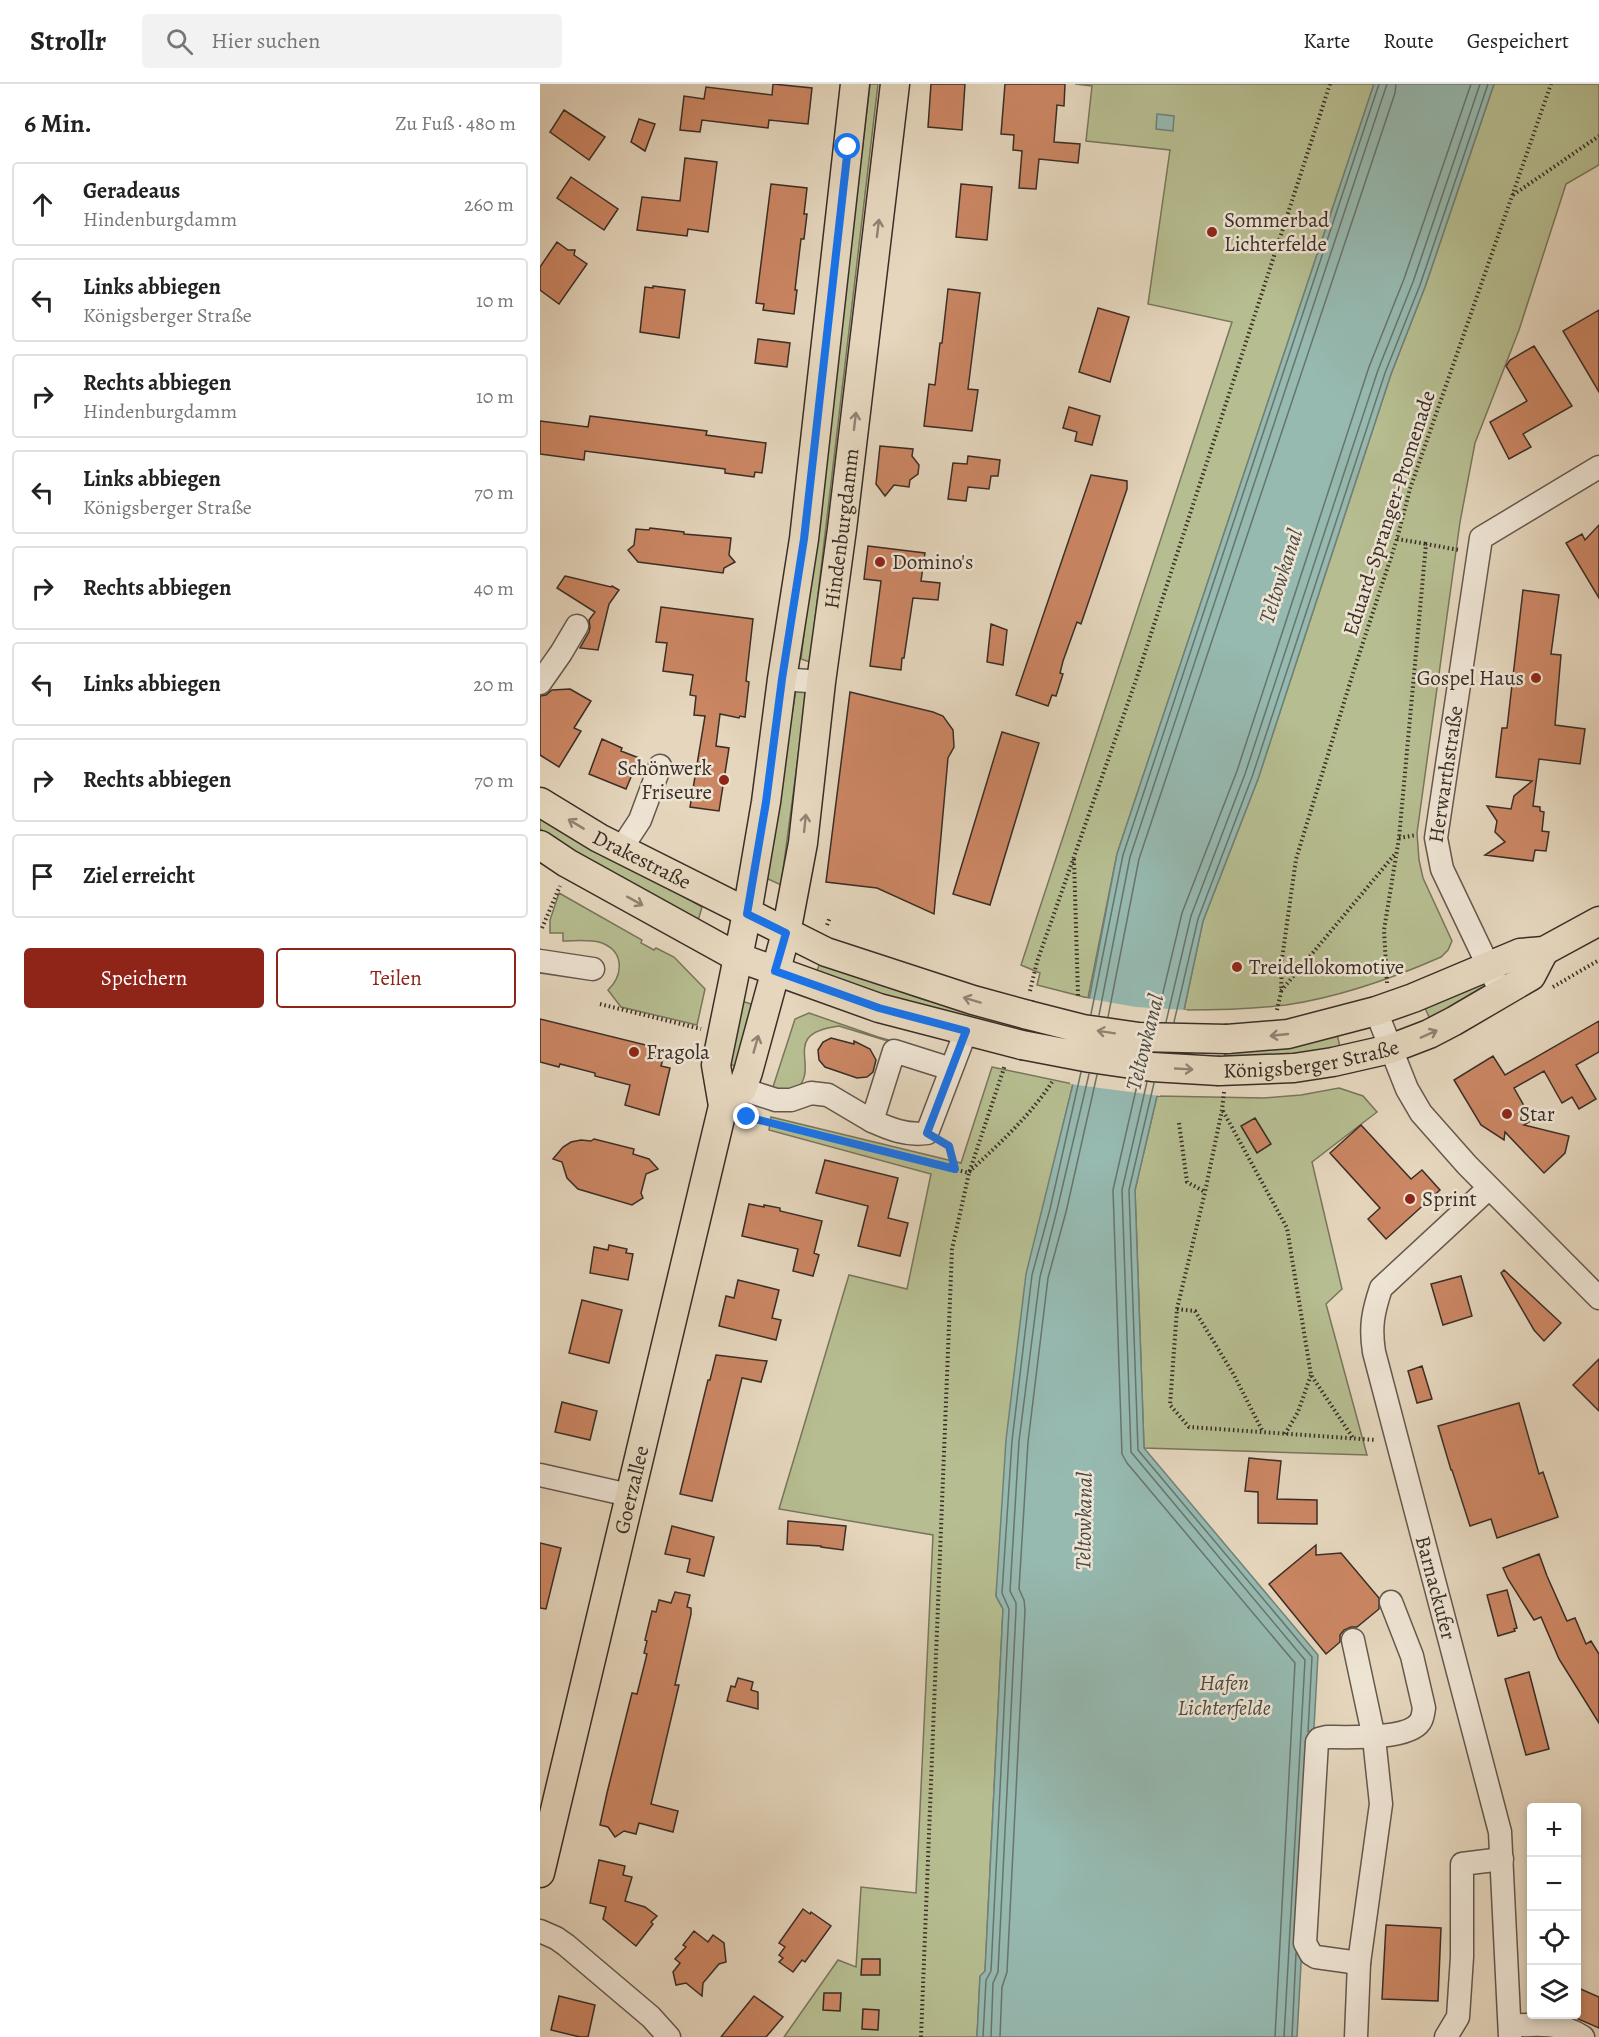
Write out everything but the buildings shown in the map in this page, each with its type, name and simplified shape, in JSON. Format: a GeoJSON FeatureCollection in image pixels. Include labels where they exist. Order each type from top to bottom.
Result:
{"type":"FeatureCollection","features":[{"type":"Feature","properties":{"kind":"main road","name":"Hindenburgdamm"},"geometry":{"type":"LineString","coordinates":[[737,957],[747,914],[766,802],[804,539],[855,84]]}},
{"type":"Feature","properties":{"kind":"main road","name":"Hindenburgdamm"},"geometry":{"type":"LineString","coordinates":[[775,971],[786,933],[803,843],[896,84]]}},
{"type":"Feature","properties":{"kind":"main road","name":"Drakestraße"},"geometry":{"type":"LineString","coordinates":[[540,802],[621,849],[747,914]]}},
{"type":"Feature","properties":{"kind":"main road","name":"Drakestraße"},"geometry":{"type":"LineString","coordinates":[[540,845],[567,863],[737,957]]}},
{"type":"Feature","properties":{"kind":"main road","name":"Königsberger Straße"},"geometry":{"type":"LineString","coordinates":[[747,914],[826,952],[973,1000],[1029,1003],[1083,1029],[1139,1037],[1227,1039],[1288,1034],[1376,1011],[1520,952],[1544,951],[1599,921]]}},
{"type":"Feature","properties":{"kind":"main road","name":"Königsberger Straße"},"geometry":{"type":"LineString","coordinates":[[737,957],[879,1008],[966,1031],[1014,1054],[1090,1058],[1222,1081],[1334,1062],[1390,1049],[1429,1034],[1531,976],[1544,951]]}},
{"type":"Feature","properties":{"kind":"main road","name":"Goerzallee"},"geometry":{"type":"LineString","coordinates":[[737,957],[716,1065],[737,1104]]}},
{"type":"Feature","properties":{"kind":"main road","name":"Goerzallee"},"geometry":{"type":"LineString","coordinates":[[540,1873],[629,1495],[737,1104],[765,1014],[775,971]]}},
{"type":"Feature","properties":{"kind":"street","name":"Herwarthstraße"},"geometry":{"type":"LineString","coordinates":[[1502,993],[1442,869],[1436,838],[1481,538],[1599,467]]}},
{"type":"Feature","properties":{"kind":"street"},"geometry":{"type":"LineString","coordinates":[[540,683],[577,626]]}},
{"type":"Feature","properties":{"kind":"street"},"geometry":{"type":"LineString","coordinates":[[782,679],[821,682]]}},
{"type":"Feature","properties":{"kind":"street"},"geometry":{"type":"LineString","coordinates":[[621,849],[640,820],[660,766]]}},
{"type":"Feature","properties":{"kind":"street"},"geometry":{"type":"LineString","coordinates":[[540,961],[593,969]]}},
{"type":"Feature","properties":{"kind":"street"},"geometry":{"type":"LineString","coordinates":[[1376,1011],[1407,1089],[1422,1113],[1467,1166],[1599,1298]]}},
{"type":"Feature","properties":{"kind":"street"},"geometry":{"type":"LineString","coordinates":[[737,1104],[791,1100],[811,1093],[828,1095],[889,1129],[902,1133],[927,1133],[966,1031]]}},
{"type":"Feature","properties":{"kind":"street"},"geometry":{"type":"LineString","coordinates":[[872,1121],[894,1051],[951,1069]]}},
{"type":"Feature","properties":{"kind":"street","name":"Barnackufer"},"geometry":{"type":"LineString","coordinates":[[1489,1188],[1381,1288],[1373,1311],[1372,1335],[1374,1352],[1500,1832],[1510,2032]]}},
{"type":"Feature","properties":{"kind":"street"},"geometry":{"type":"LineString","coordinates":[[540,1475],[629,1495]]}},
{"type":"Feature","properties":{"kind":"street"},"geometry":{"type":"LineString","coordinates":[[1359,1963],[1316,1957],[1307,1949],[1305,1943],[1317,1742],[1327,1737],[1374,1738],[1413,1728],[1420,1723],[1424,1708],[1412,1656],[1391,1602]]}},
{"type":"Feature","properties":{"kind":"street"},"geometry":{"type":"LineString","coordinates":[[1353,1640],[1374,1738],[1381,1804],[1359,1963],[1356,2037]]}},
{"type":"Feature","properties":{"kind":"street"},"geometry":{"type":"LineString","coordinates":[[1446,2037],[1458,2018],[1462,1957],[1462,1864],[1502,1859]]}},
{"type":"Feature","properties":{"kind":"street"},"geometry":{"type":"LineString","coordinates":[[540,1931],[566,1945],[651,2017],[669,2037]]}},
{"type":"Feature","properties":{"kind":"street"},"geometry":{"type":"LineString","coordinates":[[1510,2032],[1537,2024],[1568,2028],[1583,2037]]}},
{"type":"Feature","properties":{"kind":"path"},"geometry":{"type":"LineString","coordinates":[[1029,1003],[1037,962],[1139,672],[1330,84]]}},
{"type":"Feature","properties":{"kind":"path","name":"Eduard-Spranger-Promenade"},"geometry":{"type":"LineString","coordinates":[[1277,1010],[1296,859],[1397,539],[1410,489],[1551,84]]}},
{"type":"Feature","properties":{"kind":"path"},"geometry":{"type":"LineString","coordinates":[[1512,196],[1599,136]]}},
{"type":"Feature","properties":{"kind":"path"},"geometry":{"type":"LineString","coordinates":[[1397,539],[1460,550]]}},
{"type":"Feature","properties":{"kind":"path"},"geometry":{"type":"LineString","coordinates":[[1387,983],[1384,930],[1399,838],[1426,544]]}},
{"type":"Feature","properties":{"kind":"path"},"geometry":{"type":"LineString","coordinates":[[1399,838],[1420,835]]}},
{"type":"Feature","properties":{"kind":"path"},"geometry":{"type":"LineString","coordinates":[[1281,992],[1397,852]]}},
{"type":"Feature","properties":{"kind":"path"},"geometry":{"type":"LineString","coordinates":[[1074,856],[1078,996]]}},
{"type":"Feature","properties":{"kind":"path"},"geometry":{"type":"LineString","coordinates":[[542,928],[557,890]]}},
{"type":"Feature","properties":{"kind":"path"},"geometry":{"type":"LineString","coordinates":[[827,925],[830,917]]}},
{"type":"Feature","properties":{"kind":"path"},"geometry":{"type":"LineString","coordinates":[[600,1004],[702,1029]]}},
{"type":"Feature","properties":{"kind":"path"},"geometry":{"type":"LineString","coordinates":[[921,2037],[952,1249],[969,1173],[1014,1054]]}},
{"type":"Feature","properties":{"kind":"path"},"geometry":{"type":"LineString","coordinates":[[1222,1081],[1222,1110],[1177,1309],[1170,1405],[1189,1427],[1398,1441]]}},
{"type":"Feature","properties":{"kind":"path"},"geometry":{"type":"LineString","coordinates":[[969,1173],[1004,1140],[1040,1100],[1052,1082]]}},
{"type":"Feature","properties":{"kind":"path"},"geometry":{"type":"LineString","coordinates":[[737,1104],[969,1173]]}},
{"type":"Feature","properties":{"kind":"path"},"geometry":{"type":"LineString","coordinates":[[1222,1110],[1287,1228],[1311,1375],[1353,1439]]}},
{"type":"Feature","properties":{"kind":"path"},"geometry":{"type":"LineString","coordinates":[[1179,1124],[1187,1182],[1205,1192]]}},
{"type":"Feature","properties":{"kind":"path"},"geometry":{"type":"LineString","coordinates":[[927,1133],[949,1146],[955,1169]]}},
{"type":"Feature","properties":{"kind":"path"},"geometry":{"type":"LineString","coordinates":[[1177,1309],[1196,1311],[1234,1375],[1263,1432]]}},
{"type":"Feature","properties":{"kind":"path"},"geometry":{"type":"LineString","coordinates":[[1285,1434],[1298,1412],[1311,1375]]}},
{"type":"Feature","properties":{"kind":"green space"},"geometry":{"type":"Polygon","coordinates":[[[870,84],[878,84],[810,662],[801,659],[870,84]]]}},
{"type":"Feature","properties":{"kind":"green space"},"geometry":{"type":"Polygon","coordinates":[[[1075,84],[1374,84],[1117,854],[1088,998],[1037,985],[1040,973],[1021,965],[1232,322],[1148,304],[1170,150],[1086,141],[1092,86],[1075,84]]]}},
{"type":"Feature","properties":{"kind":"green space"},"geometry":{"type":"Polygon","coordinates":[[[1494,84],[1599,84],[1599,165],[1566,184],[1519,330],[1475,443],[1460,522],[1417,833],[1423,878],[1452,941],[1448,950],[1441,957],[1384,980],[1346,992],[1286,1005],[1184,1010],[1203,921],[1258,779],[1391,374],[1425,287],[1494,84]]]}},
{"type":"Feature","properties":{"kind":"green space"},"geometry":{"type":"Polygon","coordinates":[[[796,689],[807,690],[781,885],[766,878],[796,689]]]}},
{"type":"Feature","properties":{"kind":"green space"},"geometry":{"type":"Polygon","coordinates":[[[540,815],[702,907],[698,921],[577,853],[540,829],[540,815]]]}},
{"type":"Feature","properties":{"kind":"green space"},"geometry":{"type":"Polygon","coordinates":[[[559,893],[642,940],[641,943],[674,957],[705,989],[697,1025],[621,1007],[608,990],[619,971],[615,952],[602,943],[563,941],[563,933],[550,933],[550,920],[559,893]]]}},
{"type":"Feature","properties":{"kind":"green space"},"geometry":{"type":"Polygon","coordinates":[[[820,963],[922,999],[1025,1028],[1023,1034],[917,1007],[816,973],[820,963]]]}},
{"type":"Feature","properties":{"kind":"green space"},"geometry":{"type":"Polygon","coordinates":[[[1484,982],[1486,986],[1431,1021],[1424,1006],[1484,982]]]}},
{"type":"Feature","properties":{"kind":"green space"},"geometry":{"type":"Polygon","coordinates":[[[742,1001],[754,1005],[736,1066],[728,1064],[742,1001]]]}},
{"type":"Feature","properties":{"kind":"green space"},"geometry":{"type":"Polygon","coordinates":[[[809,1013],[878,1037],[949,1057],[946,1059],[839,1026],[821,1030],[810,1036],[805,1043],[805,1071],[803,1081],[796,1090],[772,1090],[795,1019],[809,1013]]]}},
{"type":"Feature","properties":{"kind":"green space"},"geometry":{"type":"Polygon","coordinates":[[[1337,1034],[1341,1051],[1224,1058],[1226,1050],[1337,1034]]]}},
{"type":"Feature","properties":{"kind":"green space"},"geometry":{"type":"Polygon","coordinates":[[[992,1067],[1073,1084],[1037,1233],[996,1596],[1003,1609],[985,1972],[980,1977],[977,2037],[784,2037],[838,1960],[856,1967],[861,1887],[916,1893],[933,1535],[779,1509],[849,1275],[907,1289],[931,1174],[769,1130],[771,1117],[961,1163],[992,1067]]]}},
{"type":"Feature","properties":{"kind":"green space"},"geometry":{"type":"Polygon","coordinates":[[[1339,1088],[1363,1096],[1377,1112],[1312,1162],[1342,1289],[1326,1304],[1367,1455],[1144,1448],[1135,1190],[1157,1096],[1264,1098],[1301,1095],[1339,1088]]]}},
{"type":"Feature","properties":{"kind":"water"},"geometry":{"type":"Polygon","coordinates":[[[1374,84],[1494,84],[1425,287],[1391,374],[1258,779],[1203,921],[1184,1010],[1157,1096],[1135,1190],[1144,1448],[1318,1655],[1297,2037],[977,2037],[980,1976],[985,1971],[1003,1609],[996,1596],[1006,1440],[1026,1274],[1073,1084],[1117,854],[1374,84]]]}},
{"type":"Feature","properties":{"kind":"water"},"geometry":{"type":"Polygon","coordinates":[[[1157,114],[1174,116],[1173,131],[1156,129],[1157,114]]]}},
{"type":"Feature","properties":{"kind":"pier"},"geometry":{"type":"Polygon","coordinates":[[[1085,998],[1136,1007],[1187,1010],[1160,1096],[1070,1084],[1085,998]]]}},
{"type":"Feature","properties":{"kind":"place","name":"Sommerbad Lichterfelde"},"geometry":{"type":"Point","coordinates":[1212,232]}},
{"type":"Feature","properties":{"kind":"place","name":"Domino's"},"geometry":{"type":"Point","coordinates":[880,562]}},
{"type":"Feature","properties":{"kind":"place","name":"Gospel Haus"},"geometry":{"type":"Point","coordinates":[1536,678]}},
{"type":"Feature","properties":{"kind":"place","name":"Schönwerk Friseure"},"geometry":{"type":"Point","coordinates":[724,780]}},
{"type":"Feature","properties":{"kind":"place","name":"Treidellokomotive"},"geometry":{"type":"Point","coordinates":[1237,967]}},
{"type":"Feature","properties":{"kind":"place","name":"Fragola"},"geometry":{"type":"Point","coordinates":[634,1052]}},
{"type":"Feature","properties":{"kind":"place","name":"Star"},"geometry":{"type":"Point","coordinates":[1507,1114]}},
{"type":"Feature","properties":{"kind":"place","name":"Sprint"},"geometry":{"type":"Point","coordinates":[1410,1199]}},
{"type":"Feature","properties":{"kind":"route"},"geometry":{"type":"LineString","coordinates":[[747,1117],[955,1169],[949,1146],[927,1133],[966,1031],[879,1008],[775,971],[786,933],[747,914],[766,802],[804,539],[848,147]]}},
{"type":"Feature","properties":{"kind":"water label","name":"Teltowkanal"},"geometry":{"type":"Point","coordinates":[1280,576]}},
{"type":"Feature","properties":{"kind":"water label","name":"Teltowkanal"},"geometry":{"type":"Point","coordinates":[1144,1042]}},
{"type":"Feature","properties":{"kind":"water label","name":"Teltowkanal"},"geometry":{"type":"Point","coordinates":[1083,1521]}},
{"type":"Feature","properties":{"kind":"water label","name":"Hafen Lichterfelde"},"geometry":{"type":"Point","coordinates":[1224,1694]}}]}
